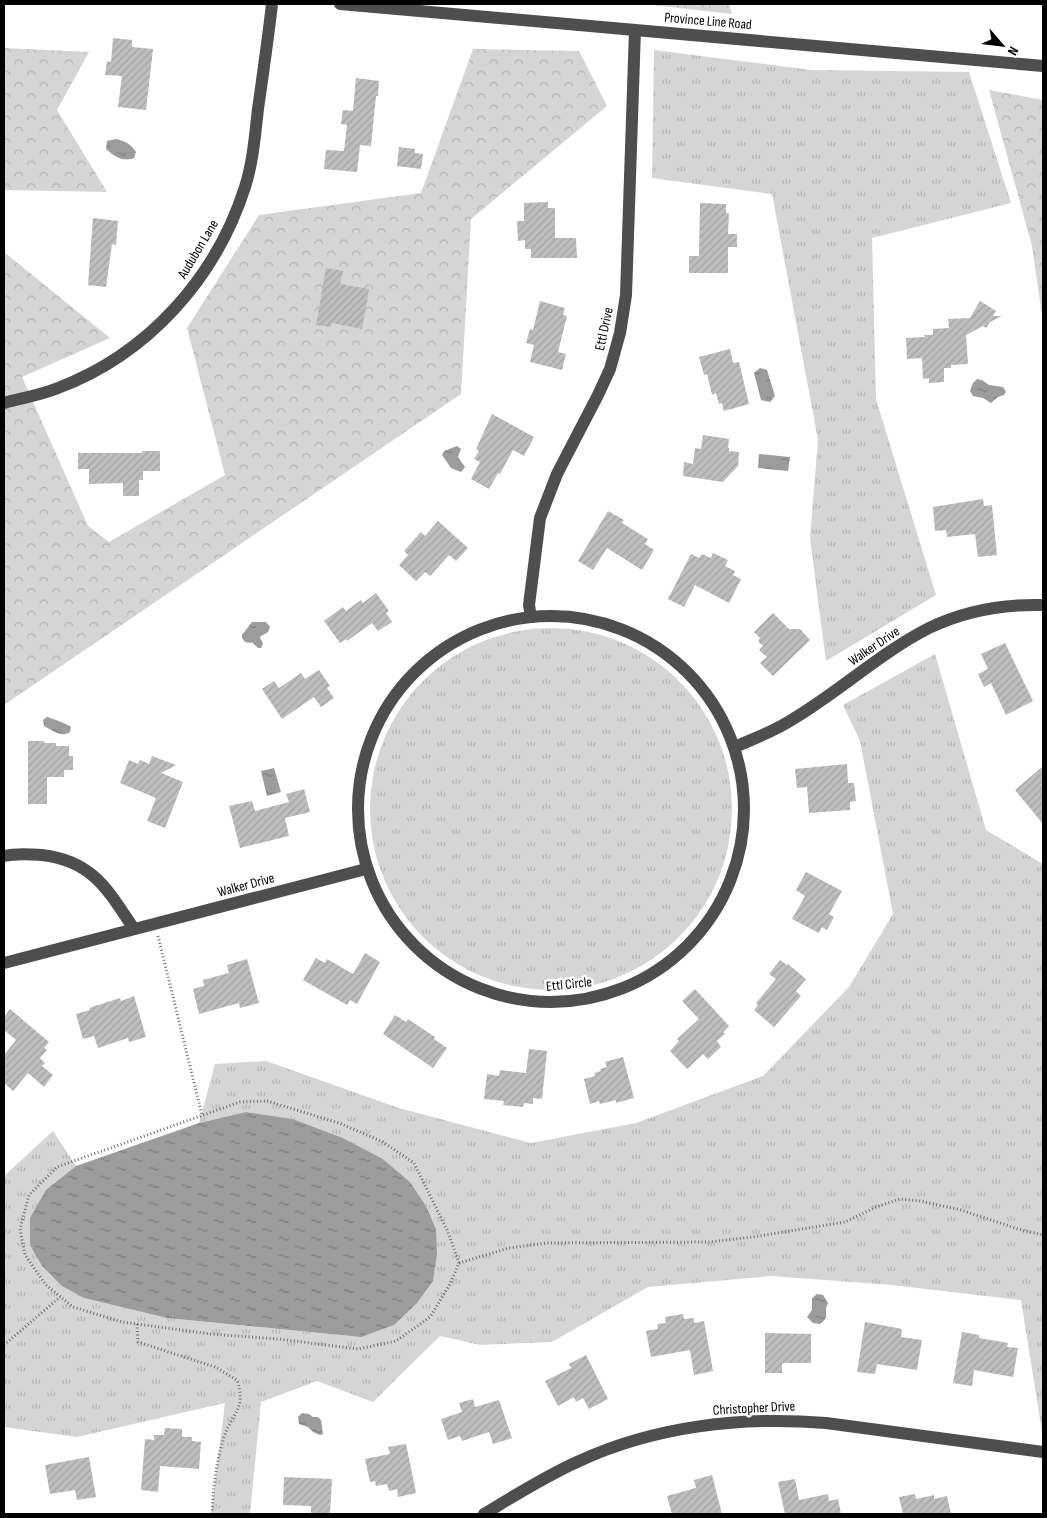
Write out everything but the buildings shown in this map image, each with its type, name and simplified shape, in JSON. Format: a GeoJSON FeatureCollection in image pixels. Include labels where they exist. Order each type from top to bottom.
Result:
{"type":"FeatureCollection","features":[{"type":"Feature","properties":{"kind":"street","name":"Audubon Lane"},"geometry":{"type":"LineString","coordinates":[[4,404],[58,388],[92,373],[125,353],[150,334],[174,311],[201,278],[232,222],[245,186],[252,154],[272,4]]}},
{"type":"Feature","properties":{"kind":"street","name":"Province Line Road"},"geometry":{"type":"LineString","coordinates":[[340,4],[1043,66]]}},
{"type":"Feature","properties":{"kind":"street","name":"Ettl Drive"},"geometry":{"type":"LineString","coordinates":[[531,617],[529,605],[540,518],[557,474],[610,369],[620,333],[626,295],[635,30]]}},
{"type":"Feature","properties":{"kind":"street","name":"Walker Drive"},"geometry":{"type":"LineString","coordinates":[[735,747],[793,720],[900,645],[930,628],[962,616],[996,607],[1043,604]]}},
{"type":"Feature","properties":{"kind":"street","name":"Ettl Circle"},"geometry":{"type":"LineString","coordinates":[[559,616],[586,619],[640,638],[664,652],[703,689],[718,711],[735,747],[742,773],[745,803],[743,834],[737,864],[727,889],[704,927],[679,954],[655,972],[628,986],[602,995],[568,1001],[523,1000],[486,991],[458,979],[432,962],[398,928],[377,895],[366,869],[357,822],[358,786],[363,760],[386,707],[400,688],[419,668],[443,649],[470,634],[495,624],[531,617],[559,616]]}},
{"type":"Feature","properties":{"kind":"street"},"geometry":{"type":"LineString","coordinates":[[4,856],[29,854],[56,856],[76,863],[93,874],[108,889],[134,929]]}},
{"type":"Feature","properties":{"kind":"street","name":"Walker Drive"},"geometry":{"type":"LineString","coordinates":[[4,963],[366,869]]}},
{"type":"Feature","properties":{"kind":"street","name":"Christopher Drive"},"geometry":{"type":"LineString","coordinates":[[484,1514],[540,1480],[579,1461],[619,1446],[660,1434],[711,1424],[796,1420],[1043,1452]]}},
{"type":"Feature","properties":{"kind":"path"},"geometry":{"type":"LineString","coordinates":[[155,924],[202,1116]]}},
{"type":"Feature","properties":{"kind":"path"},"geometry":{"type":"LineString","coordinates":[[267,1101],[339,1123],[383,1142],[414,1163],[445,1225],[459,1263],[450,1284],[430,1317],[396,1341],[358,1349],[278,1339],[211,1334],[122,1322],[73,1307],[46,1285],[26,1255],[20,1229],[29,1195],[57,1167],[202,1116],[240,1102],[267,1101]]}},
{"type":"Feature","properties":{"kind":"path"},"geometry":{"type":"LineString","coordinates":[[459,1263],[509,1248],[547,1244],[709,1242],[753,1236],[845,1222],[876,1207],[900,1199],[920,1201],[961,1210],[1018,1229],[1043,1235]]}},
{"type":"Feature","properties":{"kind":"path"},"geometry":{"type":"LineString","coordinates":[[4,1345],[60,1297]]}},
{"type":"Feature","properties":{"kind":"path"},"geometry":{"type":"LineString","coordinates":[[137,1324],[138,1342],[215,1367],[237,1380],[242,1393],[238,1410],[224,1436],[216,1470],[212,1514]]}},
{"type":"Feature","properties":{"kind":"green space"},"geometry":{"type":"Polygon","coordinates":[[[644,4],[729,4],[732,14],[644,4]]]}},
{"type":"Feature","properties":{"kind":"green space"},"geometry":{"type":"Polygon","coordinates":[[[4,48],[89,52],[57,110],[107,192],[4,190],[4,48]]]}},
{"type":"Feature","properties":{"kind":"green space"},"geometry":{"type":"Polygon","coordinates":[[[473,49],[579,51],[607,106],[471,219],[461,394],[4,705],[4,252],[110,338],[22,377],[88,526],[109,542],[225,475],[187,328],[259,215],[421,193],[473,49]]]}},
{"type":"Feature","properties":{"kind":"green space"},"geometry":{"type":"Polygon","coordinates":[[[654,50],[812,70],[969,72],[1011,203],[872,238],[876,399],[936,595],[826,661],[810,538],[818,440],[772,194],[652,178],[654,50]]]}},
{"type":"Feature","properties":{"kind":"green space"},"geometry":{"type":"Polygon","coordinates":[[[989,90],[1043,100],[1043,322],[1032,246],[989,90]]]}},
{"type":"Feature","properties":{"kind":"green space"},"geometry":{"type":"Polygon","coordinates":[[[551,628],[586,632],[620,642],[651,659],[679,681],[701,709],[718,740],[728,774],[732,809],[728,844],[718,878],[701,909],[679,937],[651,959],[620,976],[586,986],[551,990],[516,986],[482,976],[451,959],[423,937],[401,909],[384,878],[374,844],[370,809],[374,774],[384,740],[401,709],[423,681],[451,659],[482,642],[516,632],[551,628]]]}},
{"type":"Feature","properties":{"kind":"green space"},"geometry":{"type":"Polygon","coordinates":[[[935,654],[986,830],[1043,864],[1043,1438],[1021,1300],[892,1285],[771,1276],[648,1287],[552,1342],[480,1345],[440,1336],[373,1402],[317,1381],[261,1402],[250,1514],[211,1514],[225,1403],[77,1437],[4,1427],[4,1176],[53,1131],[76,1166],[46,1191],[84,1298],[167,1318],[361,1337],[436,1229],[426,1206],[410,1182],[383,1159],[343,1138],[293,1119],[246,1112],[199,1123],[215,1064],[266,1061],[399,1108],[531,1143],[636,1123],[763,1076],[849,987],[893,914],[860,741],[843,705],[935,654]]]}},
{"type":"Feature","properties":{"kind":"water"},"geometry":{"type":"Polygon","coordinates":[[[116,139],[132,147],[136,152],[134,158],[119,158],[106,149],[107,141],[116,139]]]}},
{"type":"Feature","properties":{"kind":"water"},"geometry":{"type":"Polygon","coordinates":[[[760,368],[767,370],[775,396],[770,402],[761,400],[754,373],[760,368]]]}},
{"type":"Feature","properties":{"kind":"water"},"geometry":{"type":"Polygon","coordinates":[[[977,379],[989,385],[1003,387],[1006,392],[991,403],[983,398],[973,396],[970,391],[977,379]]]}},
{"type":"Feature","properties":{"kind":"water"},"geometry":{"type":"Polygon","coordinates":[[[457,446],[461,449],[458,457],[465,467],[461,472],[451,468],[442,455],[444,451],[457,446]]]}},
{"type":"Feature","properties":{"kind":"water"},"geometry":{"type":"Polygon","coordinates":[[[759,454],[790,457],[788,471],[758,468],[759,454]]]}},
{"type":"Feature","properties":{"kind":"water"},"geometry":{"type":"Polygon","coordinates":[[[252,622],[266,622],[270,627],[268,632],[260,638],[263,643],[261,648],[258,648],[253,643],[245,642],[242,638],[242,635],[252,622]]]}},
{"type":"Feature","properties":{"kind":"water"},"geometry":{"type":"Polygon","coordinates":[[[47,717],[71,727],[70,732],[60,734],[44,726],[43,720],[47,717]]]}},
{"type":"Feature","properties":{"kind":"water"},"geometry":{"type":"Polygon","coordinates":[[[274,768],[281,792],[267,796],[261,771],[274,768]]]}},
{"type":"Feature","properties":{"kind":"water"},"geometry":{"type":"Polygon","coordinates":[[[246,1112],[293,1119],[343,1138],[383,1159],[410,1182],[426,1206],[436,1229],[437,1254],[433,1281],[417,1303],[394,1325],[361,1337],[167,1318],[84,1298],[62,1286],[42,1266],[30,1245],[30,1218],[46,1190],[76,1166],[199,1123],[246,1112]]]}},
{"type":"Feature","properties":{"kind":"water"},"geometry":{"type":"Polygon","coordinates":[[[817,1294],[823,1295],[828,1303],[825,1319],[820,1324],[813,1323],[807,1317],[812,1310],[812,1298],[817,1294]]]}},
{"type":"Feature","properties":{"kind":"water"},"geometry":{"type":"Polygon","coordinates":[[[302,1413],[318,1417],[321,1420],[323,1434],[320,1435],[308,1427],[299,1424],[298,1417],[302,1413]]]}}]}
